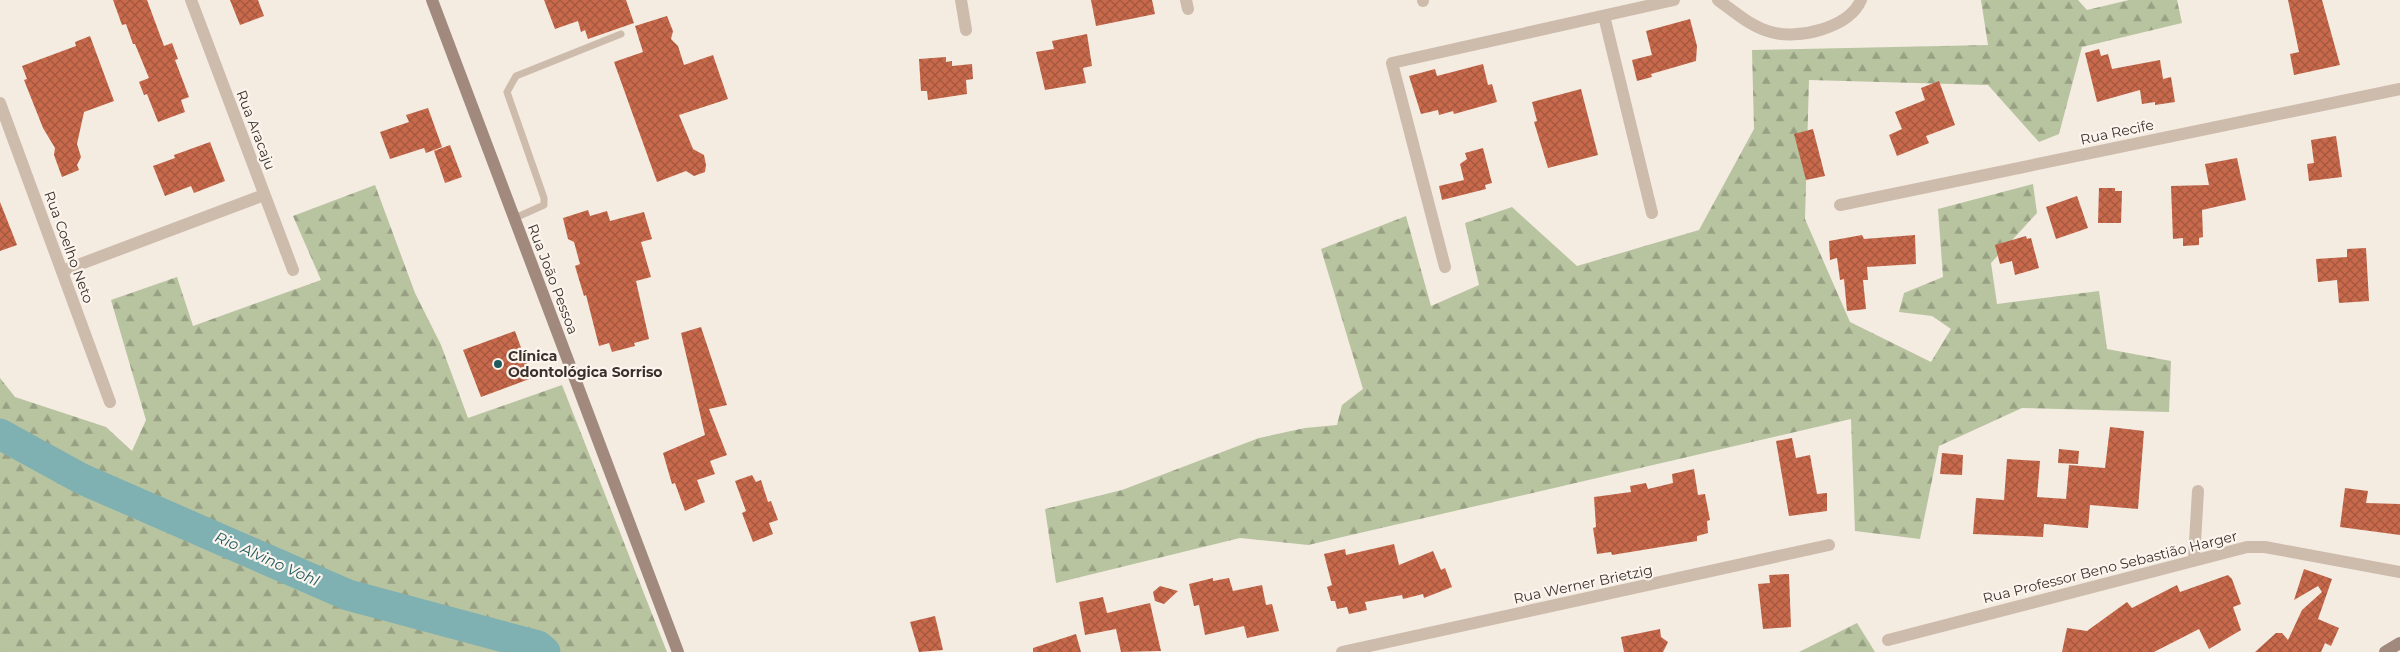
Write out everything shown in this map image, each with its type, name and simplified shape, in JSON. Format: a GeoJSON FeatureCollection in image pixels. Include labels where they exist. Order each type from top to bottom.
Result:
{"type":"FeatureCollection","features":[{"type":"Feature","properties":{"kind":"street","name":"Rua Aracaju"},"geometry":{"type":"LineString","coordinates":[[190,0],[293,270]]}},
{"type":"Feature","properties":{"kind":"street","name":"Rua João Pessoa"},"geometry":{"type":"LineString","coordinates":[[432,0],[678,652]]}},
{"type":"Feature","properties":{"kind":"street"},"geometry":{"type":"LineString","coordinates":[[961,0],[966,30]]}},
{"type":"Feature","properties":{"kind":"street"},"geometry":{"type":"LineString","coordinates":[[1445,267],[1392,63],[1674,0]]}},
{"type":"Feature","properties":{"kind":"street"},"geometry":{"type":"LineString","coordinates":[[1718,0],[1755,26],[1772,33],[1788,35],[1817,30],[1841,21],[1858,6],[1861,0]]}},
{"type":"Feature","properties":{"kind":"street"},"geometry":{"type":"LineString","coordinates":[[1604,16],[1652,213]]}},
{"type":"Feature","properties":{"kind":"street","name":"Rua Recife"},"geometry":{"type":"LineString","coordinates":[[1840,205],[2400,88]]}},
{"type":"Feature","properties":{"kind":"street","name":"Rua Coelho Neto"},"geometry":{"type":"LineString","coordinates":[[0,103],[110,402]]}},
{"type":"Feature","properties":{"kind":"street"},"geometry":{"type":"LineString","coordinates":[[62,271],[264,195]]}},
{"type":"Feature","properties":{"kind":"street"},"geometry":{"type":"LineString","coordinates":[[2194,559],[2198,491]]}},
{"type":"Feature","properties":{"kind":"street","name":"Rua Werner Brietzig"},"geometry":{"type":"LineString","coordinates":[[1342,652],[1829,545]]}},
{"type":"Feature","properties":{"kind":"street","name":"Rua Professor Beno Sebastião Harger"},"geometry":{"type":"LineString","coordinates":[[1888,640],[2194,559],[2247,547],[2265,547],[2400,572]]}},
{"type":"Feature","properties":{"kind":"street"},"geometry":{"type":"LineString","coordinates":[[2386,652],[2400,643]]}},
{"type":"Feature","properties":{"kind":"lane"},"geometry":{"type":"LineString","coordinates":[[514,218],[544,206],[544,198],[507,92],[516,76],[621,34]]}},
{"type":"Feature","properties":{"kind":"green space"},"geometry":{"type":"Polygon","coordinates":[[[1981,0],[2078,0],[2087,10],[2129,0],[2177,0],[2182,23],[2082,47],[2059,134],[2039,142],[1988,85],[1809,80],[1805,219],[1850,322],[1931,362],[1951,329],[1932,316],[1899,312],[1904,293],[1943,277],[1938,209],[2033,184],[2037,213],[1991,263],[1997,304],[2099,291],[2107,349],[2171,361],[2169,412],[2022,408],[1939,446],[1920,539],[1855,531],[1851,419],[1308,545],[1240,538],[1056,583],[1045,509],[1122,490],[1259,438],[1305,428],[1337,425],[1342,405],[1363,389],[1321,249],[1406,216],[1431,306],[1479,285],[1465,223],[1512,207],[1577,266],[1699,230],[1754,129],[1752,50],[1988,45],[1981,0]]]}},
{"type":"Feature","properties":{"kind":"green space"},"geometry":{"type":"Polygon","coordinates":[[[375,185],[415,293],[441,345],[468,418],[562,385],[667,652],[0,652],[0,378],[15,397],[106,427],[132,451],[146,420],[111,300],[177,277],[193,326],[321,280],[293,216],[375,185]]]}},
{"type":"Feature","properties":{"kind":"green space"},"geometry":{"type":"Polygon","coordinates":[[[1857,623],[1875,652],[1799,652],[1857,623]]]}},
{"type":"Feature","properties":{"kind":"building"},"geometry":{"type":"Polygon","coordinates":[[[113,0],[147,0],[164,46],[172,43],[178,59],[175,60],[189,97],[181,100],[185,112],[158,122],[147,94],[144,95],[139,82],[149,78],[126,24],[122,25],[113,0]]]}},
{"type":"Feature","properties":{"kind":"building"},"geometry":{"type":"Polygon","coordinates":[[[230,0],[258,0],[264,16],[240,25],[230,0]]]}},
{"type":"Feature","properties":{"kind":"building"},"geometry":{"type":"Polygon","coordinates":[[[544,0],[626,0],[634,23],[588,39],[585,30],[581,32],[578,21],[555,29],[544,0]]]}},
{"type":"Feature","properties":{"kind":"building"},"geometry":{"type":"Polygon","coordinates":[[[1091,0],[1152,0],[1155,14],[1096,26],[1091,0]]]}},
{"type":"Feature","properties":{"kind":"building"},"geometry":{"type":"Polygon","coordinates":[[[2288,0],[2322,0],[2340,65],[2294,75],[2290,54],[2299,52],[2288,0]]]}},
{"type":"Feature","properties":{"kind":"building"},"geometry":{"type":"Polygon","coordinates":[[[667,16],[673,31],[671,39],[678,46],[684,65],[713,55],[728,99],[679,115],[693,149],[704,155],[705,172],[694,176],[686,171],[657,182],[614,62],[643,52],[635,26],[667,16]]]}},
{"type":"Feature","properties":{"kind":"building"},"geometry":{"type":"Polygon","coordinates":[[[1690,19],[1697,46],[1696,61],[1651,74],[1652,77],[1637,81],[1632,60],[1652,55],[1646,31],[1690,19]]]}},
{"type":"Feature","properties":{"kind":"building"},"geometry":{"type":"Polygon","coordinates":[[[1087,34],[1092,66],[1083,68],[1086,83],[1045,90],[1036,52],[1054,49],[1052,41],[1087,34]]]}},
{"type":"Feature","properties":{"kind":"building"},"geometry":{"type":"Polygon","coordinates":[[[90,36],[114,101],[84,112],[77,144],[81,157],[77,165],[79,170],[62,177],[54,155],[55,148],[43,128],[24,80],[27,79],[22,66],[76,46],[75,42],[90,36]]]}},
{"type":"Feature","properties":{"kind":"building"},"geometry":{"type":"Polygon","coordinates":[[[2099,49],[2101,56],[2108,54],[2112,69],[2160,60],[2163,79],[2171,77],[2175,102],[2155,105],[2155,102],[2142,104],[2140,90],[2097,102],[2085,53],[2099,49]]]}},
{"type":"Feature","properties":{"kind":"building"},"geometry":{"type":"Polygon","coordinates":[[[946,57],[946,62],[952,61],[952,66],[972,64],[973,79],[966,80],[967,94],[928,100],[927,91],[921,91],[919,59],[946,57]]]}},
{"type":"Feature","properties":{"kind":"building"},"geometry":{"type":"Polygon","coordinates":[[[1483,64],[1488,85],[1492,84],[1497,102],[1454,114],[1453,111],[1439,115],[1438,110],[1421,114],[1409,76],[1435,69],[1437,76],[1483,64]]]}},
{"type":"Feature","properties":{"kind":"building"},"geometry":{"type":"Polygon","coordinates":[[[1939,81],[1955,125],[1926,136],[1929,143],[1897,156],[1889,135],[1902,129],[1895,112],[1925,100],[1921,88],[1939,81]]]}},
{"type":"Feature","properties":{"kind":"building"},"geometry":{"type":"Polygon","coordinates":[[[1581,89],[1598,155],[1548,168],[1534,122],[1537,121],[1532,102],[1581,89]]]}},
{"type":"Feature","properties":{"kind":"building"},"geometry":{"type":"Polygon","coordinates":[[[428,108],[442,147],[426,153],[424,148],[390,159],[380,132],[409,122],[406,115],[428,108]]]}},
{"type":"Feature","properties":{"kind":"building"},"geometry":{"type":"Polygon","coordinates":[[[1813,129],[1825,176],[1806,180],[1794,134],[1813,129]]]}},
{"type":"Feature","properties":{"kind":"building"},"geometry":{"type":"Polygon","coordinates":[[[2336,136],[2342,177],[2309,181],[2307,164],[2314,163],[2311,140],[2336,136]]]}},
{"type":"Feature","properties":{"kind":"building"},"geometry":{"type":"Polygon","coordinates":[[[210,142],[225,181],[194,193],[191,186],[165,196],[153,166],[175,158],[174,155],[210,142]]]}},
{"type":"Feature","properties":{"kind":"building"},"geometry":{"type":"Polygon","coordinates":[[[450,145],[462,177],[445,183],[434,151],[450,145]]]}},
{"type":"Feature","properties":{"kind":"building"},"geometry":{"type":"Polygon","coordinates":[[[1483,148],[1492,183],[1485,185],[1486,189],[1442,200],[1439,186],[1464,180],[1460,164],[1467,159],[1465,153],[1483,148]]]}},
{"type":"Feature","properties":{"kind":"building"},"geometry":{"type":"Polygon","coordinates":[[[2237,158],[2246,200],[2202,210],[2203,237],[2199,238],[2199,245],[2183,246],[2183,238],[2173,239],[2171,186],[2209,185],[2205,164],[2237,158]]]}},
{"type":"Feature","properties":{"kind":"building"},"geometry":{"type":"Polygon","coordinates":[[[2099,188],[2115,188],[2115,191],[2122,191],[2121,223],[2098,223],[2099,188]]]}},
{"type":"Feature","properties":{"kind":"building"},"geometry":{"type":"Polygon","coordinates":[[[2077,196],[2088,228],[2056,239],[2046,207],[2077,196]]]}},
{"type":"Feature","properties":{"kind":"building"},"geometry":{"type":"Polygon","coordinates":[[[0,202],[17,245],[0,251],[0,202]]]}},
{"type":"Feature","properties":{"kind":"building"},"geometry":{"type":"Polygon","coordinates":[[[588,210],[590,216],[607,211],[610,221],[644,212],[652,239],[641,242],[651,277],[636,281],[649,339],[634,343],[635,346],[612,352],[609,343],[599,346],[586,295],[584,296],[575,266],[580,264],[574,242],[568,239],[563,218],[588,210]]]}},
{"type":"Feature","properties":{"kind":"building"},"geometry":{"type":"Polygon","coordinates":[[[1862,235],[1864,239],[1915,235],[1916,264],[1867,267],[1868,280],[1863,280],[1866,309],[1847,311],[1844,279],[1840,280],[1837,258],[1830,260],[1829,241],[1862,235]]]}},
{"type":"Feature","properties":{"kind":"building"},"geometry":{"type":"Polygon","coordinates":[[[2026,236],[2027,239],[2031,238],[2039,268],[2015,275],[2012,261],[2000,264],[1995,245],[2026,236]]]}},
{"type":"Feature","properties":{"kind":"building"},"geometry":{"type":"Polygon","coordinates":[[[2366,248],[2369,301],[2339,303],[2337,280],[2318,282],[2316,259],[2347,257],[2347,249],[2366,248]]]}},
{"type":"Feature","properties":{"kind":"building"},"geometry":{"type":"Polygon","coordinates":[[[701,327],[727,405],[709,409],[727,455],[710,461],[715,474],[697,480],[705,502],[685,511],[675,483],[672,484],[663,453],[705,435],[681,333],[701,327]]]}},
{"type":"Feature","properties":{"kind":"building","name":"Clínica Odontológica Sorriso"},"geometry":{"type":"Polygon","coordinates":[[[515,331],[532,378],[481,397],[463,350],[515,331]]]}},
{"type":"Feature","properties":{"kind":"building"},"geometry":{"type":"Polygon","coordinates":[[[2110,427],[2144,431],[2138,509],[2090,505],[2088,528],[2044,524],[2043,537],[1973,534],[1976,498],[2004,500],[2007,459],[2040,461],[2037,497],[2066,499],[2069,465],[2105,468],[2110,427]]]}},
{"type":"Feature","properties":{"kind":"building"},"geometry":{"type":"Polygon","coordinates":[[[1792,438],[1796,458],[1810,455],[1817,494],[1827,493],[1827,511],[1789,516],[1776,441],[1792,438]]]}},
{"type":"Feature","properties":{"kind":"building"},"geometry":{"type":"Polygon","coordinates":[[[2059,449],[2079,451],[2078,464],[2058,463],[2059,449]]]}},
{"type":"Feature","properties":{"kind":"building"},"geometry":{"type":"Polygon","coordinates":[[[1942,453],[1963,455],[1962,475],[1940,474],[1942,453]]]}},
{"type":"Feature","properties":{"kind":"building"},"geometry":{"type":"Polygon","coordinates":[[[1694,469],[1698,495],[1705,494],[1710,520],[1707,521],[1708,533],[1697,536],[1697,541],[1612,555],[1611,552],[1597,554],[1593,528],[1596,527],[1594,497],[1631,492],[1630,486],[1646,483],[1648,489],[1673,483],[1672,474],[1694,469]]]}},
{"type":"Feature","properties":{"kind":"building"},"geometry":{"type":"Polygon","coordinates":[[[752,475],[756,482],[761,480],[768,502],[771,501],[778,520],[769,523],[773,534],[753,542],[742,513],[746,511],[735,481],[752,475]]]}},
{"type":"Feature","properties":{"kind":"building"},"geometry":{"type":"Polygon","coordinates":[[[2345,488],[2368,491],[2366,503],[2400,504],[2400,535],[2340,527],[2345,488]]]}},
{"type":"Feature","properties":{"kind":"building"},"geometry":{"type":"Polygon","coordinates":[[[1394,544],[1399,565],[1433,551],[1441,570],[1445,568],[1452,587],[1424,598],[1423,594],[1403,599],[1402,595],[1365,602],[1367,610],[1349,614],[1347,607],[1337,609],[1335,601],[1331,601],[1327,587],[1332,585],[1324,554],[1345,549],[1346,555],[1394,544]]]}},
{"type":"Feature","properties":{"kind":"building"},"geometry":{"type":"Polygon","coordinates":[[[2304,569],[2332,579],[2318,619],[2339,628],[2331,646],[2325,643],[2321,652],[2255,652],[2276,633],[2282,633],[2288,640],[2302,610],[2322,592],[2318,586],[2294,600],[2304,569]]]}},
{"type":"Feature","properties":{"kind":"building"},"geometry":{"type":"Polygon","coordinates":[[[1789,574],[1791,627],[1763,629],[1758,584],[1770,583],[1769,575],[1789,574]]]}},
{"type":"Feature","properties":{"kind":"building"},"geometry":{"type":"Polygon","coordinates":[[[2228,575],[2232,579],[2241,604],[2233,607],[2241,630],[2209,649],[2199,629],[2154,652],[2062,652],[2067,628],[2087,631],[2127,602],[2132,608],[2177,585],[2180,592],[2228,575]]]}},
{"type":"Feature","properties":{"kind":"building"},"geometry":{"type":"Polygon","coordinates":[[[1213,578],[1213,581],[1229,578],[1233,591],[1262,585],[1266,605],[1272,604],[1279,631],[1247,638],[1244,626],[1205,635],[1199,605],[1194,606],[1189,584],[1213,578]]]}},
{"type":"Feature","properties":{"kind":"building"},"geometry":{"type":"Polygon","coordinates":[[[1160,586],[1178,591],[1164,604],[1155,601],[1153,592],[1160,586]]]}},
{"type":"Feature","properties":{"kind":"building"},"geometry":{"type":"Polygon","coordinates":[[[1103,597],[1107,613],[1150,603],[1161,651],[1121,652],[1116,629],[1085,635],[1079,602],[1103,597]]]}},
{"type":"Feature","properties":{"kind":"building"},"geometry":{"type":"Polygon","coordinates":[[[935,616],[943,650],[919,652],[910,622],[935,616]]]}},
{"type":"Feature","properties":{"kind":"building"},"geometry":{"type":"Polygon","coordinates":[[[1660,629],[1661,637],[1668,642],[1663,652],[1624,652],[1621,637],[1660,629]]]}},
{"type":"Feature","properties":{"kind":"building"},"geometry":{"type":"Polygon","coordinates":[[[1076,634],[1081,652],[1033,652],[1033,648],[1076,634]]]}},
{"type":"Feature","properties":{"kind":"waterway","name":"Rio Alvino Vohl"},"geometry":{"type":"LineString","coordinates":[[0,434],[82,479],[348,595],[538,646],[545,652]]}},
{"type":"Feature","properties":{"kind":"place","name":"Clínica Odontológica Sorriso"},"geometry":{"type":"Point","coordinates":[498,364]}}]}
